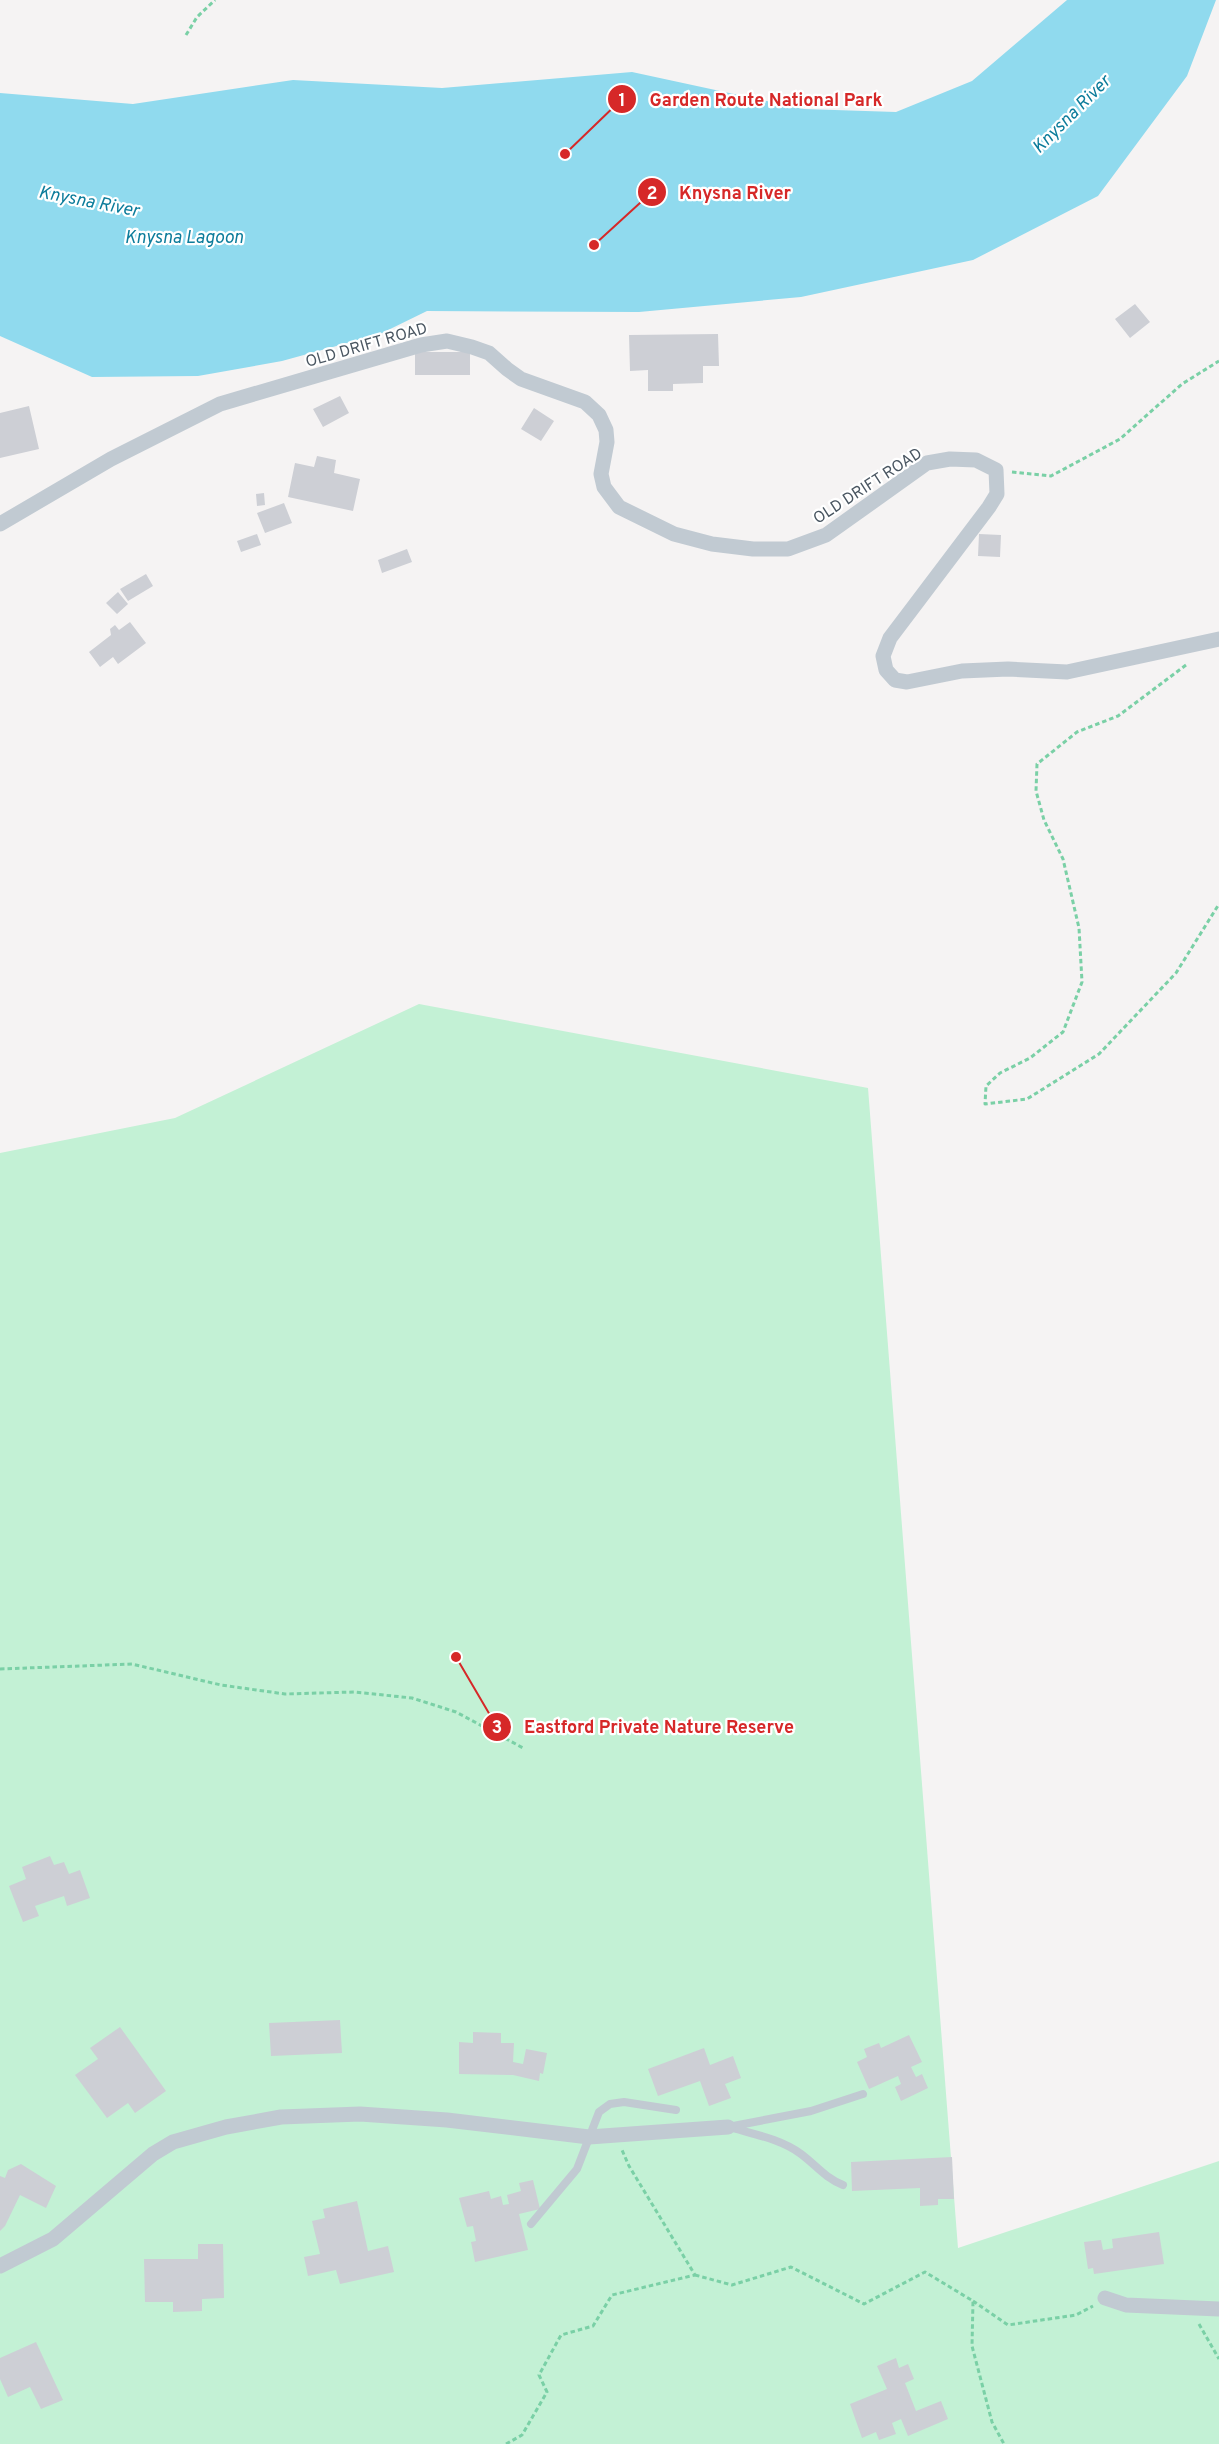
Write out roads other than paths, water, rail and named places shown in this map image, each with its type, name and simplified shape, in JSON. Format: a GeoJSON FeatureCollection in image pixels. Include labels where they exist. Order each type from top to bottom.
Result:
{"type":"FeatureCollection","features":[{"type":"Feature","properties":{"kind":"street","name":"OLD DRIFT ROAD"},"geometry":{"type":"LineString","coordinates":[[0,524],[111,459],[220,404],[421,345],[447,341],[489,352],[507,369],[522,378],[585,402],[599,415],[606,430],[607,442],[601,474],[604,487],[619,507],[674,534],[712,544],[753,549],[788,549],[826,535],[927,463],[950,459],[976,460],[996,470],[997,494],[989,507],[890,638],[883,656],[886,670],[895,680],[907,682],[962,671],[1017,669],[1068,672],[1219,639]]}},
{"type":"Feature","properties":{"kind":"street"},"geometry":{"type":"LineString","coordinates":[[0,2266],[53,2239],[153,2154],[173,2142],[226,2127],[281,2117],[360,2114],[447,2120],[590,2136],[728,2127]]}},
{"type":"Feature","properties":{"kind":"street"},"geometry":{"type":"LineString","coordinates":[[1105,2298],[1126,2305],[1219,2308]]}},
{"type":"Feature","properties":{"kind":"lane"},"geometry":{"type":"LineString","coordinates":[[728,2127],[811,2111],[863,2094]]}},
{"type":"Feature","properties":{"kind":"lane"},"geometry":{"type":"LineString","coordinates":[[531,2224],[577,2169],[600,2112],[610,2104],[624,2102],[676,2110]]}},
{"type":"Feature","properties":{"kind":"lane"},"geometry":{"type":"LineString","coordinates":[[728,2127],[785,2145],[801,2154],[828,2179],[843,2185]]}},
{"type":"Feature","properties":{"kind":"water","name":"Knysna Lagoon"},"geometry":{"type":"Polygon","coordinates":[[[1067,0],[1216,0],[1187,76],[1098,196],[973,260],[801,297],[639,312],[427,311],[380,334],[282,361],[198,376],[92,377],[0,336],[0,93],[133,104],[293,80],[442,88],[632,72],[804,109],[896,112],[972,81],[1067,0]]]}},
{"type":"Feature","properties":{"kind":"place","name":"Garden Route National Park"},"geometry":{"type":"Point","coordinates":[565,154]}},
{"type":"Feature","properties":{"kind":"place","name":"Knysna River"},"geometry":{"type":"Point","coordinates":[594,245]}},
{"type":"Feature","properties":{"kind":"place","name":"Eastford Private Nature Reserve"},"geometry":{"type":"Point","coordinates":[456,1657]}}]}
